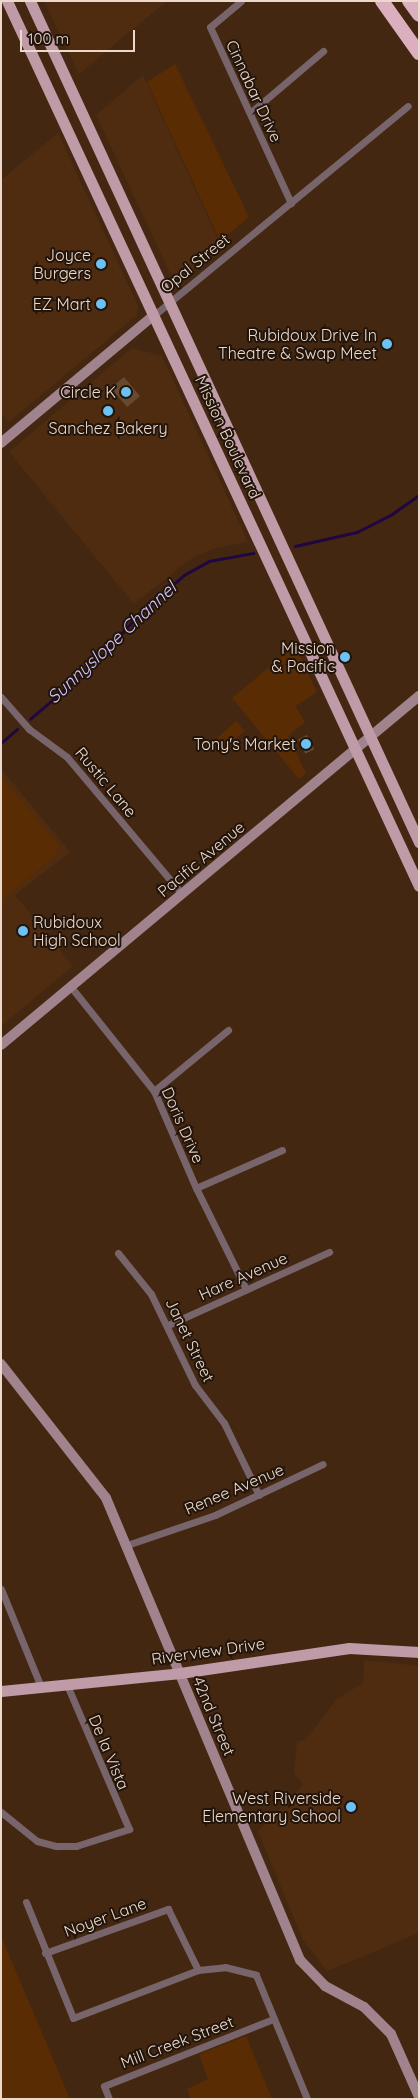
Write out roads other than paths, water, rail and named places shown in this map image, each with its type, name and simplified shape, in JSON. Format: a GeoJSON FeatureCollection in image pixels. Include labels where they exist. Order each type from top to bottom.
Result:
{"type":"FeatureCollection","features":[{"type":"Feature","properties":{"kind":"highway"},"geometry":{"type":"LineString","coordinates":[[382,1],[419,53]]}},
{"type":"Feature","properties":{"kind":"highway"},"geometry":{"type":"LineString","coordinates":[[409,1],[419,15]]}},
{"type":"Feature","properties":{"kind":"main road","name":"Mission Boulevard"},"geometry":{"type":"LineString","coordinates":[[7,1],[419,886]]}},
{"type":"Feature","properties":{"kind":"main road","name":"Mission Boulevard"},"geometry":{"type":"LineString","coordinates":[[30,1],[419,842]]}},
{"type":"Feature","properties":{"kind":"main road","name":"Riverview Drive"},"geometry":{"type":"LineString","coordinates":[[1,1691],[180,1673],[349,1648],[419,1652]]}},
{"type":"Feature","properties":{"kind":"street","name":"Cinnabar Drive"},"geometry":{"type":"LineString","coordinates":[[241,1],[210,27],[291,203]]}},
{"type":"Feature","properties":{"kind":"street"},"geometry":{"type":"LineString","coordinates":[[250,113],[323,51]]}},
{"type":"Feature","properties":{"kind":"street","name":"Opal Street"},"geometry":{"type":"LineString","coordinates":[[1,443],[408,106]]}},
{"type":"Feature","properties":{"kind":"street","name":"Pacific Avenue"},"geometry":{"type":"LineString","coordinates":[[1,1045],[419,696]]}},
{"type":"Feature","properties":{"kind":"street","name":"Rustic Lane"},"geometry":{"type":"LineString","coordinates":[[1,697],[29,729],[67,757],[182,894]]}},
{"type":"Feature","properties":{"kind":"street","name":"Doris Drive"},"geometry":{"type":"LineString","coordinates":[[71,987],[154,1090],[196,1188],[246,1289]]}},
{"type":"Feature","properties":{"kind":"street"},"geometry":{"type":"LineString","coordinates":[[154,1090],[228,1030]]}},
{"type":"Feature","properties":{"kind":"street"},"geometry":{"type":"LineString","coordinates":[[196,1188],[282,1150]]}},
{"type":"Feature","properties":{"kind":"street","name":"Hare Avenue"},"geometry":{"type":"LineString","coordinates":[[168,1326],[329,1252]]}},
{"type":"Feature","properties":{"kind":"street","name":"Janet Street"},"geometry":{"type":"LineString","coordinates":[[118,1254],[151,1294],[195,1385],[224,1423],[259,1495]]}},
{"type":"Feature","properties":{"kind":"street","name":"42nd Street"},"geometry":{"type":"LineString","coordinates":[[1,1364],[96,1481],[127,1545],[300,1960],[325,1986],[364,2007],[391,2034],[419,2097]]}},
{"type":"Feature","properties":{"kind":"street","name":"Renee Avenue"},"geometry":{"type":"LineString","coordinates":[[127,1545],[259,1495],[323,1464]]}},
{"type":"Feature","properties":{"kind":"street"},"geometry":{"type":"LineString","coordinates":[[1,1589],[41,1687]]}},
{"type":"Feature","properties":{"kind":"street","name":"De la Vista"},"geometry":{"type":"LineString","coordinates":[[1,1812],[37,1841],[56,1846],[76,1846],[129,1829],[67,1684]]}},
{"type":"Feature","properties":{"kind":"street"},"geometry":{"type":"LineString","coordinates":[[26,1902],[44,1953],[73,2018],[198,1970],[224,1967],[256,1976],[307,2099]]}},
{"type":"Feature","properties":{"kind":"street","name":"Noyer Lane"},"geometry":{"type":"LineString","coordinates":[[44,1953],[168,1909],[198,1970]]}},
{"type":"Feature","properties":{"kind":"street","name":"Mill Creek Street"},"geometry":{"type":"LineString","coordinates":[[109,2099],[104,2086],[273,2019]]}},
{"type":"Feature","properties":{"kind":"waterway","name":"Sunnyslope Channel"},"geometry":{"type":"LineString","coordinates":[[295,546],[357,532],[392,514],[419,495]]}},
{"type":"Feature","properties":{"kind":"waterway","name":"Sunnyslope Channel"},"geometry":{"type":"LineString","coordinates":[[30,719],[96,663],[138,615],[184,575],[209,561],[253,553]]}},
{"type":"Feature","properties":{"kind":"waterway","name":"Sunnyslope Channel"},"geometry":{"type":"LineString","coordinates":[[1,743],[17,729]]}},
{"type":"Feature","properties":{"kind":"place","name":"Joyce Burgers"},"geometry":{"type":"Point","coordinates":[101,264]}},
{"type":"Feature","properties":{"kind":"place","name":"EZ Mart"},"geometry":{"type":"Point","coordinates":[101,304]}},
{"type":"Feature","properties":{"kind":"place","name":"Rubidoux Drive In Theatre & Swap Meet"},"geometry":{"type":"Point","coordinates":[387,344]}},
{"type":"Feature","properties":{"kind":"place","name":"Circle K"},"geometry":{"type":"Point","coordinates":[126,392]}},
{"type":"Feature","properties":{"kind":"place","name":"Sanchez Bakery"},"geometry":{"type":"Point","coordinates":[108,411]}},
{"type":"Feature","properties":{"kind":"place","name":"Mission & Pacific"},"geometry":{"type":"Point","coordinates":[345,657]}},
{"type":"Feature","properties":{"kind":"place","name":"Tony's Market"},"geometry":{"type":"Point","coordinates":[306,744]}},
{"type":"Feature","properties":{"kind":"place","name":"Rubidoux High School"},"geometry":{"type":"Point","coordinates":[23,931]}},
{"type":"Feature","properties":{"kind":"place","name":"West Riverside Elementary School"},"geometry":{"type":"Point","coordinates":[351,1807]}}]}
